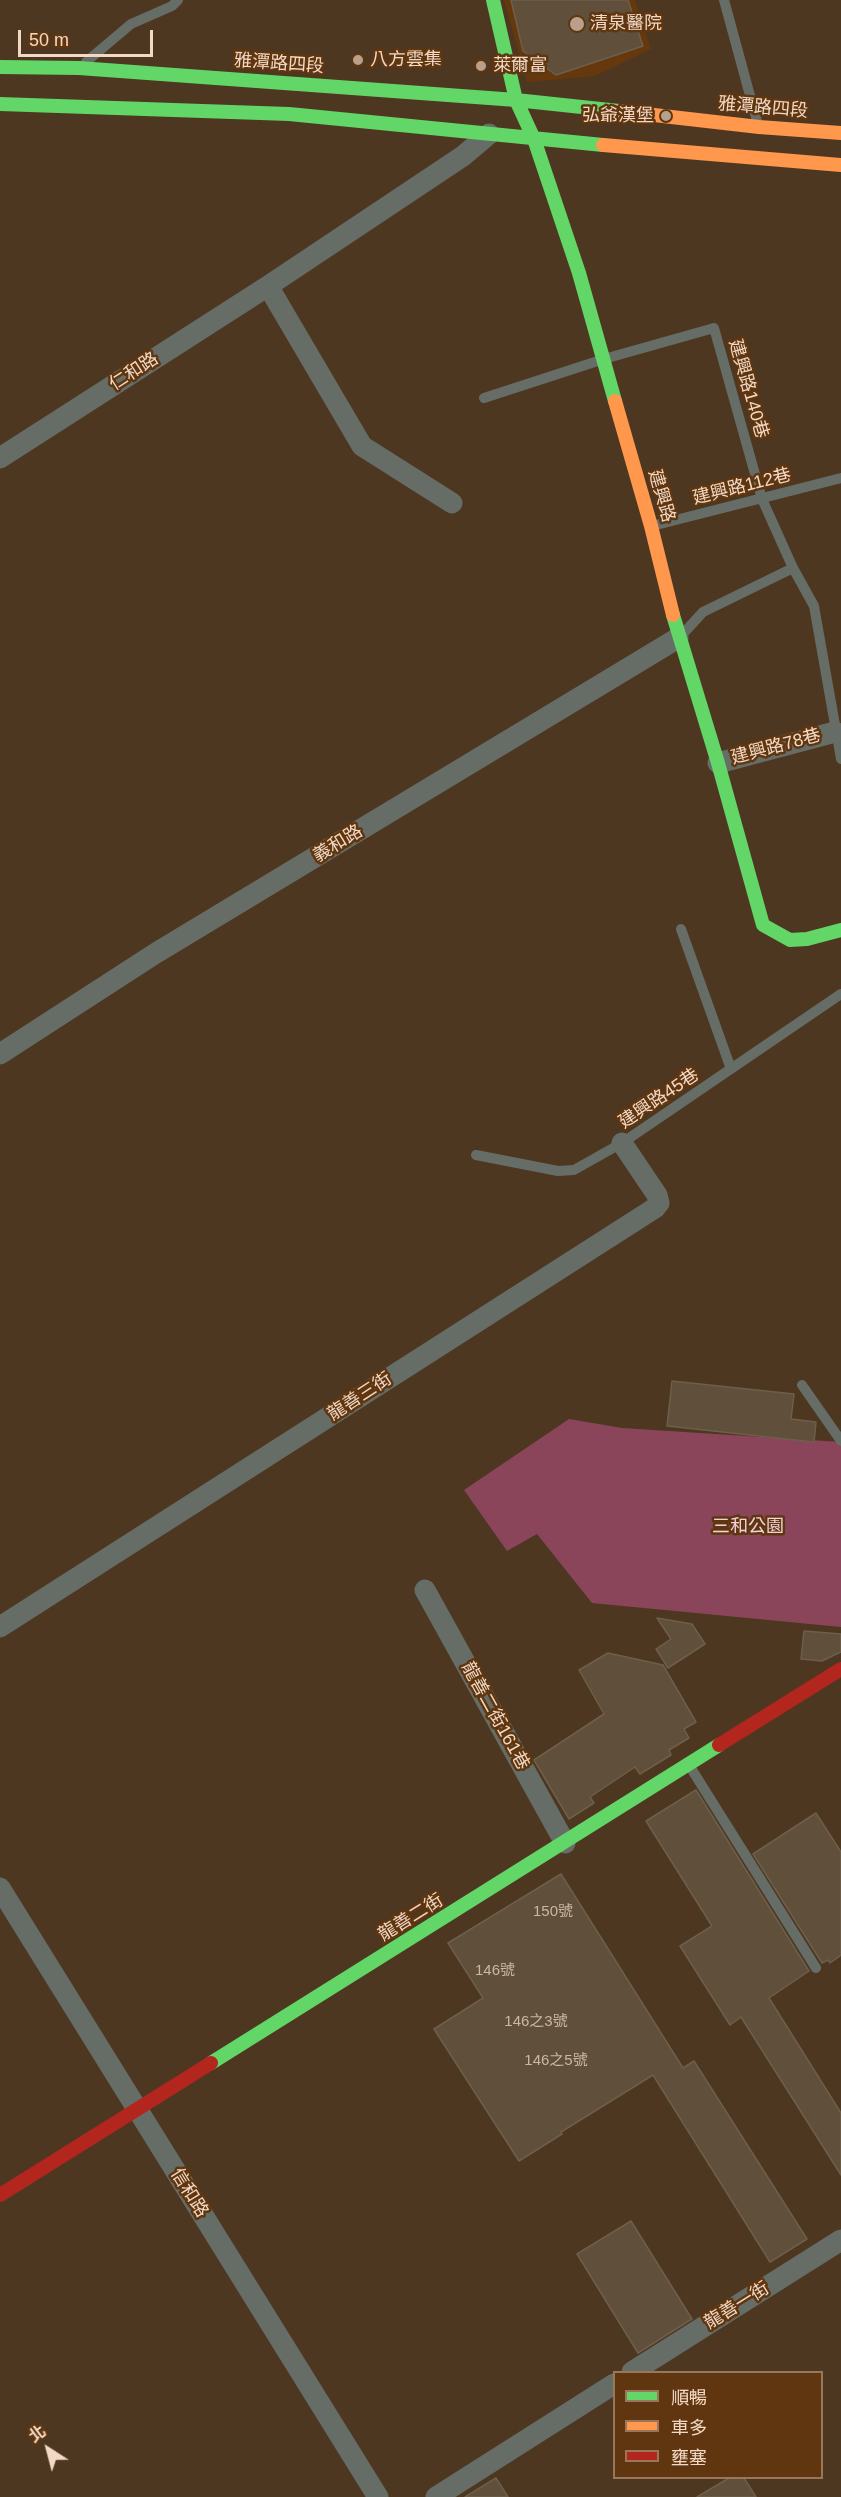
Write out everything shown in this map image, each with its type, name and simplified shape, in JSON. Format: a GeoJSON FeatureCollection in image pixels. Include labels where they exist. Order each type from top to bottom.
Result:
{"type":"FeatureCollection","features":[{"type":"Feature","properties":{"kind":"street","name":"建興路"},"geometry":{"type":"LineString","coordinates":[[493,0],[516,100],[534,139],[579,273],[651,526],[678,639],[718,763],[763,925],[790,940],[807,939],[841,930]]}},
{"type":"Feature","properties":{"kind":"street","name":"雅潭路四段"},"geometry":{"type":"LineString","coordinates":[[0,67],[79,68],[516,100],[764,143],[841,165]]}},
{"type":"Feature","properties":{"kind":"street","name":"雅潭路四段"},"geometry":{"type":"LineString","coordinates":[[0,104],[289,114],[534,139],[764,143],[841,133]]}},
{"type":"Feature","properties":{"kind":"street","name":"仁和路"},"geometry":{"type":"LineString","coordinates":[[0,458],[463,156],[489,134]]}},
{"type":"Feature","properties":{"kind":"street"},"geometry":{"type":"LineString","coordinates":[[268,285],[362,446],[452,503]]}},
{"type":"Feature","properties":{"kind":"street","name":"義和路"},"geometry":{"type":"LineString","coordinates":[[0,1054],[156,953],[678,639]]}},
{"type":"Feature","properties":{"kind":"street","name":"建興路78巷"},"geometry":{"type":"LineString","coordinates":[[718,763],[835,732]]}},
{"type":"Feature","properties":{"kind":"street","name":"龍善三街"},"geometry":{"type":"LineString","coordinates":[[0,1627],[655,1208],[659,1203],[657,1194],[622,1143]]}},
{"type":"Feature","properties":{"kind":"street","name":"龍善二街161巷"},"geometry":{"type":"LineString","coordinates":[[425,1590],[565,1843]]}},
{"type":"Feature","properties":{"kind":"street","name":"龍善二街"},"geometry":{"type":"LineString","coordinates":[[0,2195],[841,1670]]}},
{"type":"Feature","properties":{"kind":"street","name":"信和路"},"geometry":{"type":"LineString","coordinates":[[0,1888],[378,2497]]}},
{"type":"Feature","properties":{"kind":"street","name":"龍善一街"},"geometry":{"type":"LineString","coordinates":[[635,2371],[841,2240]]}},
{"type":"Feature","properties":{"kind":"street"},"geometry":{"type":"LineString","coordinates":[[436,2497],[613,2385]]}},
{"type":"Feature","properties":{"kind":"lane"},"geometry":{"type":"LineString","coordinates":[[79,68],[131,24],[172,6],[178,0]]}},
{"type":"Feature","properties":{"kind":"lane"},"geometry":{"type":"LineString","coordinates":[[724,0],[764,143]]}},
{"type":"Feature","properties":{"kind":"lane","name":"建興路140巷"},"geometry":{"type":"LineString","coordinates":[[604,359],[714,328],[762,500]]}},
{"type":"Feature","properties":{"kind":"lane"},"geometry":{"type":"LineString","coordinates":[[484,398],[604,359]]}},
{"type":"Feature","properties":{"kind":"lane","name":"建興路112巷"},"geometry":{"type":"LineString","coordinates":[[651,526],[762,500],[841,478]]}},
{"type":"Feature","properties":{"kind":"lane"},"geometry":{"type":"LineString","coordinates":[[762,500],[793,568],[814,606],[841,759]]}},
{"type":"Feature","properties":{"kind":"lane"},"geometry":{"type":"LineString","coordinates":[[678,639],[703,612],[793,568]]}},
{"type":"Feature","properties":{"kind":"lane"},"geometry":{"type":"LineString","coordinates":[[681,929],[731,1069]]}},
{"type":"Feature","properties":{"kind":"lane","name":"建興路45巷"},"geometry":{"type":"LineString","coordinates":[[477,1155],[558,1171],[574,1170],[622,1143],[841,994]]}},
{"type":"Feature","properties":{"kind":"lane"},"geometry":{"type":"LineString","coordinates":[[802,1385],[841,1441]]}},
{"type":"Feature","properties":{"kind":"lane"},"geometry":{"type":"LineString","coordinates":[[688,1765],[816,1968]]}},
{"type":"Feature","properties":{"kind":"shaded area","name":"清泉醫院"},"geometry":{"type":"Polygon","coordinates":[[[504,0],[635,0],[651,49],[595,76],[527,82],[504,0]]]}},
{"type":"Feature","properties":{"kind":"green space","name":"三和公園"},"geometry":{"type":"Polygon","coordinates":[[[569,1419],[622,1428],[841,1442],[841,1627],[592,1603],[537,1534],[507,1551],[464,1490],[569,1419]]]}},
{"type":"Feature","properties":{"kind":"building","name":"清泉醫院"},"geometry":{"type":"Polygon","coordinates":[[[511,0],[628,0],[643,46],[556,75],[523,51],[511,0]]]}},
{"type":"Feature","properties":{"kind":"building"},"geometry":{"type":"Polygon","coordinates":[[[672,1381],[794,1394],[791,1419],[816,1422],[814,1442],[667,1426],[672,1381]]]}},
{"type":"Feature","properties":{"kind":"building"},"geometry":{"type":"Polygon","coordinates":[[[657,1618],[692,1624],[705,1644],[668,1668],[656,1649],[671,1639],[657,1618]]]}},
{"type":"Feature","properties":{"kind":"building"},"geometry":{"type":"Polygon","coordinates":[[[804,1631],[841,1634],[841,1652],[822,1661],[801,1659],[804,1631]]]}},
{"type":"Feature","properties":{"kind":"building"},"geometry":{"type":"Polygon","coordinates":[[[608,1653],[663,1665],[696,1722],[684,1729],[689,1738],[669,1750],[671,1755],[640,1774],[635,1767],[590,1797],[594,1803],[569,1819],[534,1760],[604,1714],[579,1670],[608,1653]]]}},
{"type":"Feature","properties":{"kind":"building"},"geometry":{"type":"Polygon","coordinates":[[[696,1790],[809,1971],[769,1998],[841,2113],[841,2175],[741,2017],[730,2025],[680,1946],[712,1926],[646,1821],[696,1790]]]}},
{"type":"Feature","properties":{"kind":"building"},"geometry":{"type":"Polygon","coordinates":[[[816,1813],[841,1852],[841,1955],[830,1963],[828,1960],[822,1963],[753,1854],[816,1813]]]}},
{"type":"Feature","properties":{"kind":"building"},"geometry":{"type":"Polygon","coordinates":[[[561,1874],[683,2068],[694,2061],[807,2239],[770,2262],[653,2075],[519,2161],[434,2029],[483,1998],[448,1943],[561,1874]]]}},
{"type":"Feature","properties":{"kind":"building"},"geometry":{"type":"Polygon","coordinates":[[[631,2221],[692,2319],[638,2353],[577,2254],[631,2221]]]}},
{"type":"Feature","properties":{"kind":"building"},"geometry":{"type":"Polygon","coordinates":[[[496,2478],[508,2497],[465,2497],[496,2478]]]}},
{"type":"Feature","properties":{"kind":"building"},"geometry":{"type":"Polygon","coordinates":[[[727,2479],[745,2479],[756,2497],[697,2497],[727,2479]]]}},
{"type":"Feature","properties":{"kind":"traffic: fast"},"geometry":{"type":"LineString","coordinates":[[493,0],[516,100],[534,139],[579,273],[615,401]]}},
{"type":"Feature","properties":{"kind":"traffic: fast"},"geometry":{"type":"LineString","coordinates":[[0,67],[79,68],[516,100],[619,111]]}},
{"type":"Feature","properties":{"kind":"traffic: fast"},"geometry":{"type":"LineString","coordinates":[[0,104],[289,114],[603,145]]}},
{"type":"Feature","properties":{"kind":"traffic: fast"},"geometry":{"type":"LineString","coordinates":[[673,615],[718,763],[763,925],[790,940],[807,939],[841,930]]}},
{"type":"Feature","properties":{"kind":"traffic: fast"},"geometry":{"type":"LineString","coordinates":[[211,2063],[719,1745]]}},
{"type":"Feature","properties":{"kind":"traffic: slow"},"geometry":{"type":"LineString","coordinates":[[619,111],[759,127],[841,133]]}},
{"type":"Feature","properties":{"kind":"traffic: slow"},"geometry":{"type":"LineString","coordinates":[[603,145],[841,165]]}},
{"type":"Feature","properties":{"kind":"traffic: slow"},"geometry":{"type":"LineString","coordinates":[[615,401],[651,526],[673,615]]}},
{"type":"Feature","properties":{"kind":"traffic: jam"},"geometry":{"type":"LineString","coordinates":[[719,1745],[841,1669]]}},
{"type":"Feature","properties":{"kind":"traffic: jam"},"geometry":{"type":"LineString","coordinates":[[0,2195],[211,2063]]}},
{"type":"Feature","properties":{"kind":"place","name":"清泉醫院"},"geometry":{"type":"Point","coordinates":[577,24]}},
{"type":"Feature","properties":{"kind":"place","name":"八方雲集"},"geometry":{"type":"Point","coordinates":[358,60]}},
{"type":"Feature","properties":{"kind":"place","name":"萊爾富"},"geometry":{"type":"Point","coordinates":[481,66]}},
{"type":"Feature","properties":{"kind":"place","name":"弘爺漢堡"},"geometry":{"type":"Point","coordinates":[666,116]}}]}
